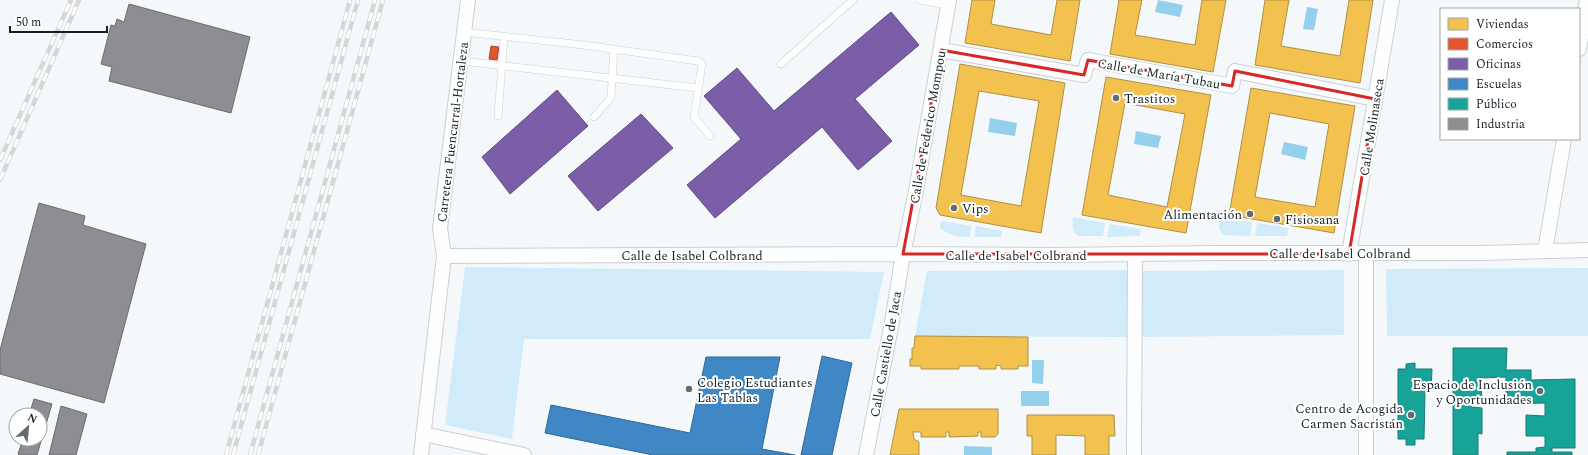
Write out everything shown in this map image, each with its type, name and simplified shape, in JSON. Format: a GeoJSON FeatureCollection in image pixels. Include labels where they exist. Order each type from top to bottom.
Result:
{"type":"FeatureCollection","features":[{"type":"Feature","properties":{"kind":"street","name":"Carretera Fuencarral-Hortaleza"},"geometry":{"type":"LineString","coordinates":[[421,455],[444,256],[440,228],[468,0]]}},
{"type":"Feature","properties":{"kind":"street","name":"Calle Molinaseca"},"geometry":{"type":"LineString","coordinates":[[1349,254],[1392,0]]}},
{"type":"Feature","properties":{"kind":"street"},"geometry":{"type":"LineString","coordinates":[[1580,43],[1587,0]]}},
{"type":"Feature","properties":{"kind":"street","name":"Calle de Federico Mompou"},"geometry":{"type":"LineString","coordinates":[[903,254],[916,191],[949,3]]}},
{"type":"Feature","properties":{"kind":"street","name":"Calle de María Tubau"},"geometry":{"type":"LineString","coordinates":[[940,50],[1084,75],[1088,60],[1232,86],[1235,71],[1375,99]]}},
{"type":"Feature","properties":{"kind":"street"},"geometry":{"type":"LineString","coordinates":[[1545,251],[1564,140]]}},
{"type":"Feature","properties":{"kind":"street","name":"Calle de Isabel Colbrand"},"geometry":{"type":"LineString","coordinates":[[444,256],[1366,254],[1588,250]]}},
{"type":"Feature","properties":{"kind":"street","name":"Calle Castiello de Jaca"},"geometry":{"type":"LineString","coordinates":[[866,455],[892,322],[903,254]]}},
{"type":"Feature","properties":{"kind":"street"},"geometry":{"type":"LineString","coordinates":[[1134,455],[1135,254]]}},
{"type":"Feature","properties":{"kind":"street"},"geometry":{"type":"LineString","coordinates":[[1366,254],[1366,455]]}},
{"type":"Feature","properties":{"kind":"street"},"geometry":{"type":"LineString","coordinates":[[423,434],[524,455]]}},
{"type":"Feature","properties":{"kind":"lane"},"geometry":{"type":"LineString","coordinates":[[781,64],[854,0]]}},
{"type":"Feature","properties":{"kind":"lane"},"geometry":{"type":"LineString","coordinates":[[920,0],[949,3]]}},
{"type":"Feature","properties":{"kind":"lane"},"geometry":{"type":"LineString","coordinates":[[464,32],[614,49],[698,61],[702,64],[694,117],[710,136]]}},
{"type":"Feature","properties":{"kind":"lane"},"geometry":{"type":"LineString","coordinates":[[498,116],[504,37]]}},
{"type":"Feature","properties":{"kind":"lane"},"geometry":{"type":"LineString","coordinates":[[594,117],[609,100],[614,49]]}},
{"type":"Feature","properties":{"kind":"lane"},"geometry":{"type":"LineString","coordinates":[[461,61],[698,88]]}},
{"type":"Feature","properties":{"kind":"highlighted area"},"geometry":{"type":"Polygon","coordinates":[[[941,50],[1084,75],[1088,60],[1232,86],[1235,71],[1375,99],[1349,254],[903,254],[941,50]]]}},
{"type":"Feature","properties":{"kind":"shaded area"},"geometry":{"type":"Polygon","coordinates":[[[1073,217],[1105,223],[1103,236],[1078,236],[1073,227],[1073,217]]]}},
{"type":"Feature","properties":{"kind":"shaded area"},"geometry":{"type":"Polygon","coordinates":[[[1220,217],[1252,222],[1250,236],[1223,235],[1219,228],[1220,217]]]}},
{"type":"Feature","properties":{"kind":"shaded area"},"geometry":{"type":"Polygon","coordinates":[[[943,221],[971,226],[970,237],[954,236],[947,233],[940,228],[940,223],[943,221]]]}},
{"type":"Feature","properties":{"kind":"shaded area"},"geometry":{"type":"Polygon","coordinates":[[[1257,223],[1289,228],[1287,236],[1255,236],[1257,223]]]}},
{"type":"Feature","properties":{"kind":"shaded area"},"geometry":{"type":"Polygon","coordinates":[[[1110,224],[1141,229],[1140,236],[1107,237],[1110,224]]]}},
{"type":"Feature","properties":{"kind":"shaded area"},"geometry":{"type":"Polygon","coordinates":[[[976,226],[1002,231],[1001,237],[974,237],[976,226]]]}},
{"type":"Feature","properties":{"kind":"shaded area"},"geometry":{"type":"Polygon","coordinates":[[[465,267],[884,272],[870,339],[524,339],[512,439],[445,425],[465,267]]]}},
{"type":"Feature","properties":{"kind":"shaded area"},"geometry":{"type":"Polygon","coordinates":[[[1588,268],[1588,336],[1387,336],[1386,269],[1588,268]]]}},
{"type":"Feature","properties":{"kind":"shaded area"},"geometry":{"type":"Polygon","coordinates":[[[1130,270],[1129,337],[915,336],[927,271],[1130,270]]]}},
{"type":"Feature","properties":{"kind":"shaded area"},"geometry":{"type":"Polygon","coordinates":[[[1344,270],[1344,335],[1139,337],[1140,271],[1344,270]]]}},
{"type":"Feature","properties":{"kind":"water"},"geometry":{"type":"Polygon","coordinates":[[[1158,0],[1183,5],[1180,17],[1155,12],[1158,0]]]}},
{"type":"Feature","properties":{"kind":"water"},"geometry":{"type":"Polygon","coordinates":[[[1307,7],[1318,9],[1314,30],[1303,29],[1307,7]]]}},
{"type":"Feature","properties":{"kind":"water"},"geometry":{"type":"Polygon","coordinates":[[[990,118],[1017,123],[1015,136],[988,132],[990,118]]]}},
{"type":"Feature","properties":{"kind":"water"},"geometry":{"type":"Polygon","coordinates":[[[1136,131],[1161,136],[1158,148],[1134,144],[1136,131]]]}},
{"type":"Feature","properties":{"kind":"water"},"geometry":{"type":"Polygon","coordinates":[[[1284,142],[1308,147],[1305,160],[1281,154],[1284,142]]]}},
{"type":"Feature","properties":{"kind":"water"},"geometry":{"type":"Polygon","coordinates":[[[1032,360],[1044,360],[1043,384],[1032,383],[1032,360]]]}},
{"type":"Feature","properties":{"kind":"water"},"geometry":{"type":"Polygon","coordinates":[[[1021,391],[1049,391],[1049,406],[1021,406],[1021,391]]]}},
{"type":"Feature","properties":{"kind":"water"},"geometry":{"type":"Polygon","coordinates":[[[964,446],[992,447],[992,455],[964,455],[964,446]]]}},
{"type":"Feature","properties":{"kind":"building: Viviendas"},"geometry":{"type":"Polygon","coordinates":[[[972,0],[995,0],[991,24],[1051,35],[1057,0],[1080,0],[1070,61],[965,43],[972,0]]]}},
{"type":"Feature","properties":{"kind":"building: Viviendas"},"geometry":{"type":"Polygon","coordinates":[[[1119,0],[1142,0],[1135,35],[1195,45],[1202,0],[1226,0],[1213,72],[1110,54],[1119,0]]]}},
{"type":"Feature","properties":{"kind":"building: Viviendas"},"geometry":{"type":"Polygon","coordinates":[[[1265,0],[1289,0],[1281,46],[1340,56],[1349,0],[1373,0],[1360,83],[1255,65],[1265,0]]]}},
{"type":"Feature","properties":{"kind":"building: Viviendas"},"geometry":{"type":"Polygon","coordinates":[[[960,64],[1065,83],[1041,233],[940,215],[936,208],[960,64]],[[979,91],[961,195],[1021,206],[1039,101],[979,91]]]}},
{"type":"Feature","properties":{"kind":"building: Viviendas"},"geometry":{"type":"Polygon","coordinates":[[[1106,77],[1211,95],[1186,233],[1082,215],[1106,77]],[[1125,103],[1108,195],[1167,207],[1185,114],[1125,103]]]}},
{"type":"Feature","properties":{"kind":"building: Viviendas"},"geometry":{"type":"Polygon","coordinates":[[[1251,88],[1355,106],[1334,233],[1229,215],[1251,88]],[[1270,113],[1255,197],[1315,207],[1329,124],[1270,113]]]}},
{"type":"Feature","properties":{"kind":"building: Viviendas"},"geometry":{"type":"Polygon","coordinates":[[[915,336],[1028,337],[1028,366],[1018,366],[1018,369],[1001,369],[1001,366],[996,365],[996,369],[979,369],[979,366],[959,366],[959,369],[921,369],[921,366],[910,366],[915,336]]]}},
{"type":"Feature","properties":{"kind":"building: Viviendas"},"geometry":{"type":"Polygon","coordinates":[[[899,409],[998,409],[998,434],[995,437],[981,437],[981,432],[978,432],[978,436],[949,437],[949,432],[946,432],[946,437],[921,437],[921,432],[913,432],[914,439],[919,442],[919,455],[890,455],[899,409]]]}},
{"type":"Feature","properties":{"kind":"building: Viviendas"},"geometry":{"type":"Polygon","coordinates":[[[1027,415],[1114,415],[1115,436],[1109,436],[1109,455],[1085,455],[1085,436],[1056,435],[1056,455],[1032,455],[1032,436],[1027,436],[1027,415]]]}},
{"type":"Feature","properties":{"kind":"building: Comercios"},"geometry":{"type":"Polygon","coordinates":[[[491,46],[499,47],[497,60],[489,59],[491,46]]]}},
{"type":"Feature","properties":{"kind":"building: Oficinas"},"geometry":{"type":"Polygon","coordinates":[[[891,12],[919,45],[855,99],[892,141],[858,170],[822,127],[715,218],[687,185],[741,139],[704,96],[737,68],[774,111],[891,12]]]}},
{"type":"Feature","properties":{"kind":"building: Oficinas"},"geometry":{"type":"Polygon","coordinates":[[[557,90],[588,126],[510,194],[482,157],[557,90]]]}},
{"type":"Feature","properties":{"kind":"building: Oficinas"},"geometry":{"type":"Polygon","coordinates":[[[641,114],[673,148],[598,211],[568,176],[641,114]]]}},
{"type":"Feature","properties":{"kind":"building: Escuelas"},"geometry":{"type":"Polygon","coordinates":[[[822,356],[852,363],[832,455],[801,455],[822,356]]]}},
{"type":"Feature","properties":{"kind":"building: Escuelas"},"geometry":{"type":"Polygon","coordinates":[[[706,357],[780,357],[762,449],[795,455],[653,455],[545,433],[551,405],[690,433],[706,357]]]}},
{"type":"Feature","properties":{"kind":"building: Público","name":"Espacio de Inclusión y Oportunidades"},"geometry":{"type":"Polygon","coordinates":[[[1453,348],[1507,348],[1506,370],[1531,370],[1531,380],[1575,379],[1575,448],[1552,448],[1552,452],[1572,452],[1572,455],[1507,455],[1507,452],[1536,452],[1536,448],[1545,447],[1545,436],[1526,436],[1526,415],[1545,416],[1545,403],[1506,404],[1506,377],[1481,378],[1482,404],[1471,404],[1471,407],[1482,408],[1482,434],[1478,433],[1478,455],[1453,455],[1453,348]]]}},
{"type":"Feature","properties":{"kind":"building: Público","name":"Centro de Acogida Carmen Sacristán"},"geometry":{"type":"Polygon","coordinates":[[[1415,363],[1415,369],[1432,369],[1431,391],[1425,391],[1424,439],[1415,439],[1415,445],[1406,445],[1406,439],[1398,439],[1398,369],[1406,369],[1406,364],[1415,363]]]}},
{"type":"Feature","properties":{"kind":"building: Industria"},"geometry":{"type":"Polygon","coordinates":[[[129,4],[250,37],[231,113],[109,81],[112,67],[101,64],[111,25],[115,26],[117,19],[124,22],[129,4]]]}},
{"type":"Feature","properties":{"kind":"building: Industria"},"geometry":{"type":"Polygon","coordinates":[[[39,203],[85,216],[83,225],[146,244],[104,403],[0,374],[0,350],[39,203]]]}},
{"type":"Feature","properties":{"kind":"building: Industria"},"geometry":{"type":"Polygon","coordinates":[[[34,399],[52,404],[48,418],[48,407],[32,407],[34,399]]]}},
{"type":"Feature","properties":{"kind":"building: Industria"},"geometry":{"type":"Polygon","coordinates":[[[61,406],[87,414],[76,455],[49,455],[61,406]]]}},
{"type":"Feature","properties":{"kind":"building: Industria"},"geometry":{"type":"Polygon","coordinates":[[[20,447],[39,447],[37,455],[18,454],[20,447]]]}},
{"type":"Feature","properties":{"kind":"railway"},"geometry":{"type":"LineString","coordinates":[[0,160],[71,0]]}},
{"type":"Feature","properties":{"kind":"railway"},"geometry":{"type":"LineString","coordinates":[[0,180],[79,0]]}},
{"type":"Feature","properties":{"kind":"railway"},"geometry":{"type":"LineString","coordinates":[[226,455],[350,0]]}},
{"type":"Feature","properties":{"kind":"railway"},"geometry":{"type":"LineString","coordinates":[[233,455],[358,0]]}},
{"type":"Feature","properties":{"kind":"railway"},"geometry":{"type":"LineString","coordinates":[[250,455],[375,0]]}},
{"type":"Feature","properties":{"kind":"railway"},"geometry":{"type":"LineString","coordinates":[[258,455],[383,0]]}},
{"type":"Feature","properties":{"kind":"place","name":"Trastitos"},"geometry":{"type":"Point","coordinates":[1116,98]}},
{"type":"Feature","properties":{"kind":"place","name":"Vips"},"geometry":{"type":"Point","coordinates":[954,208]}},
{"type":"Feature","properties":{"kind":"place","name":"Alimentación"},"geometry":{"type":"Point","coordinates":[1250,214]}},
{"type":"Feature","properties":{"kind":"place","name":"Fisiosana"},"geometry":{"type":"Point","coordinates":[1277,219]}},
{"type":"Feature","properties":{"kind":"place","name":"Colegio Estudiantes Las Tablas"},"geometry":{"type":"Point","coordinates":[689,389]}},
{"type":"Feature","properties":{"kind":"place","name":"Espacio de Inclusión y Oportunidades"},"geometry":{"type":"Point","coordinates":[1540,391]}},
{"type":"Feature","properties":{"kind":"place","name":"Centro de Acogida Carmen Sacristán"},"geometry":{"type":"Point","coordinates":[1411,415]}}]}
